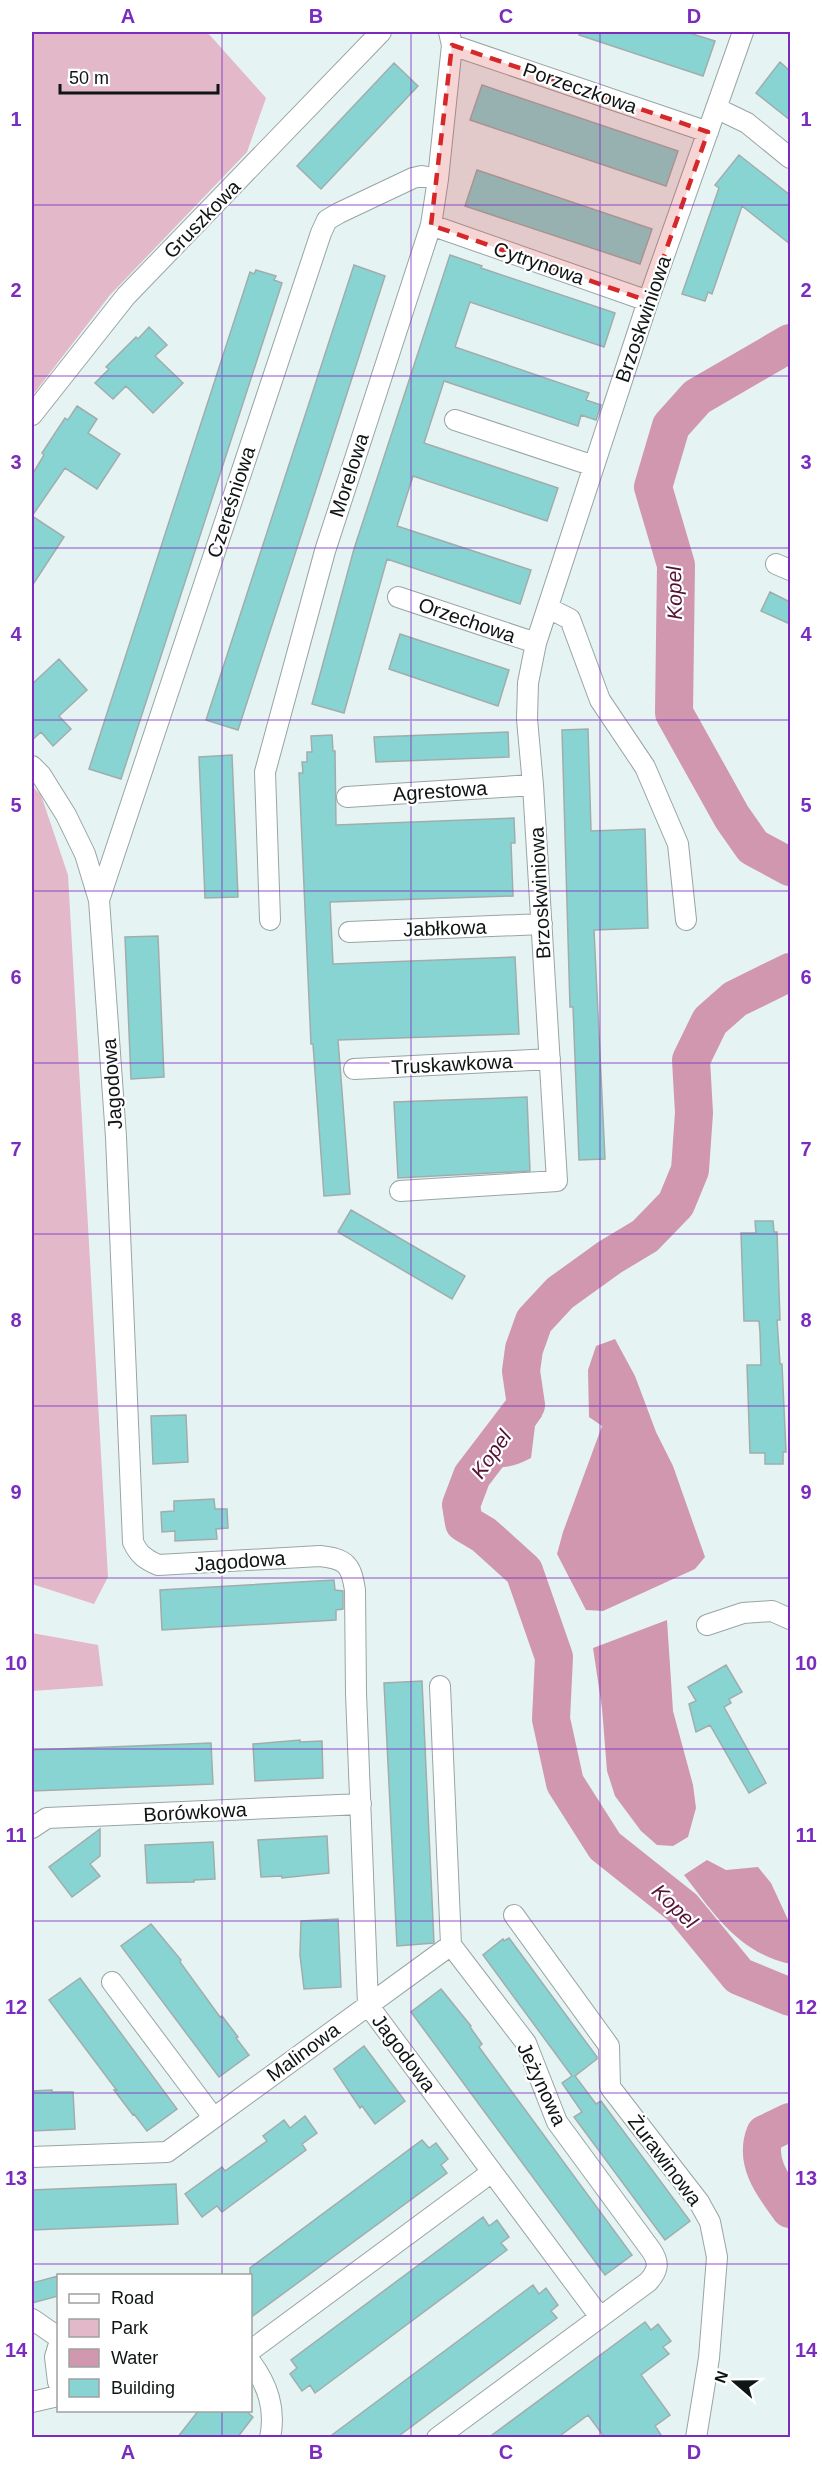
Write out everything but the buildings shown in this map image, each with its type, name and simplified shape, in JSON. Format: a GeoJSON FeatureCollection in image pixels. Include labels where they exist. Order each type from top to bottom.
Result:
{"type":"FeatureCollection","features":[{"type":"Feature","properties":{"kind":"street","name":"Gruszkowa"},"geometry":{"type":"LineString","coordinates":[[32,415],[126,296],[381,32]]}},
{"type":"Feature","properties":{"kind":"street","name":"Brzoskwiniowa"},"geometry":{"type":"LineString","coordinates":[[400,1191],[557,1181],[527,720],[528,683],[536,643],[648,301],[743,32]]}},
{"type":"Feature","properties":{"kind":"street","name":"Porzeczkowa"},"geometry":{"type":"LineString","coordinates":[[451,38],[708,132]]}},
{"type":"Feature","properties":{"kind":"street","name":"Morelowa"},"geometry":{"type":"LineString","coordinates":[[270,920],[265,772],[325,551],[430,225],[438,179],[451,38]]}},
{"type":"Feature","properties":{"kind":"street"},"geometry":{"type":"LineString","coordinates":[[716,108],[747,123],[790,158]]}},
{"type":"Feature","properties":{"kind":"street","name":"Czereśniowa"},"geometry":{"type":"LineString","coordinates":[[99,900],[327,220],[403,183],[422,177],[438,179]]}},
{"type":"Feature","properties":{"kind":"street","name":"Cytrynowa"},"geometry":{"type":"LineString","coordinates":[[430,225],[648,301]]}},
{"type":"Feature","properties":{"kind":"street"},"geometry":{"type":"LineString","coordinates":[[455,420],[594,466]]}},
{"type":"Feature","properties":{"kind":"street","name":"Orzechowa"},"geometry":{"type":"LineString","coordinates":[[398,597],[536,643]]}},
{"type":"Feature","properties":{"kind":"street"},"geometry":{"type":"LineString","coordinates":[[548,608],[570,619],[600,700],[645,766],[678,844],[686,920]]}},
{"type":"Feature","properties":{"kind":"street"},"geometry":{"type":"LineString","coordinates":[[32,765],[66,815],[85,854],[99,900]]}},
{"type":"Feature","properties":{"kind":"street","name":"Agrestowa"},"geometry":{"type":"LineString","coordinates":[[347,797],[533,785]]}},
{"type":"Feature","properties":{"kind":"street","name":"Jagodowa"},"geometry":{"type":"LineString","coordinates":[[99,900],[116,1137],[133,1542],[137,1553],[158,1565],[320,1556],[334,1557],[345,1562],[352,1573],[355,1590],[356,1693],[368,2005],[600,2318]]}},
{"type":"Feature","properties":{"kind":"street","name":"Jabłkowa"},"geometry":{"type":"LineString","coordinates":[[349,932],[542,924]]}},
{"type":"Feature","properties":{"kind":"street","name":"Truskawkowa"},"geometry":{"type":"LineString","coordinates":[[354,1069],[550,1059]]}},
{"type":"Feature","properties":{"kind":"street"},"geometry":{"type":"LineString","coordinates":[[707,1625],[743,1613],[772,1611],[790,1619]]}},
{"type":"Feature","properties":{"kind":"street"},"geometry":{"type":"LineString","coordinates":[[440,1686],[451,1945]]}},
{"type":"Feature","properties":{"kind":"street","name":"Borówkowa"},"geometry":{"type":"LineString","coordinates":[[32,1828],[47,1818],[361,1804]]}},
{"type":"Feature","properties":{"kind":"street","name":"Żurawinowa"},"geometry":{"type":"LineString","coordinates":[[514,1915],[609,2046],[610,2087],[699,2202],[710,2222],[716,2242],[717,2275],[709,2358],[696,2438]]}},
{"type":"Feature","properties":{"kind":"street","name":"Malinowa"},"geometry":{"type":"LineString","coordinates":[[32,2157],[167,2152],[451,1945]]}},
{"type":"Feature","properties":{"kind":"street","name":"Jeżynowa"},"geometry":{"type":"LineString","coordinates":[[437,2438],[648,2282],[655,2275],[658,2266],[656,2258],[557,2122],[526,2043],[451,1945]]}},
{"type":"Feature","properties":{"kind":"street"},"geometry":{"type":"LineString","coordinates":[[112,1982],[213,2117]]}},
{"type":"Feature","properties":{"kind":"street"},"geometry":{"type":"LineString","coordinates":[[252,2350],[492,2172]]}},
{"type":"Feature","properties":{"kind":"street"},"geometry":{"type":"LineString","coordinates":[[32,2319],[57,2336]]}},
{"type":"Feature","properties":{"kind":"street"},"geometry":{"type":"LineString","coordinates":[[57,2350],[54,2357],[57,2376]]}},
{"type":"Feature","properties":{"kind":"street"},"geometry":{"type":"LineString","coordinates":[[252,2364],[259,2373],[271,2400],[273,2415],[270,2438]]}},
{"type":"Feature","properties":{"kind":"street"},"geometry":{"type":"LineString","coordinates":[[32,2402],[57,2396]]}},
{"type":"Feature","properties":{"kind":"highlighted area"},"geometry":{"type":"Polygon","coordinates":[[[452,45],[708,132],[648,301],[431,225],[452,45]]]}},
{"type":"Feature","properties":{"kind":"green space"},"geometry":{"type":"Polygon","coordinates":[[[32,32],[207,32],[266,98],[247,152],[110,295],[32,396],[32,32]]]}},
{"type":"Feature","properties":{"kind":"green space"},"geometry":{"type":"Polygon","coordinates":[[[32,786],[41,795],[68,875],[108,1577],[94,1604],[32,1584],[32,786]]]}},
{"type":"Feature","properties":{"kind":"green space"},"geometry":{"type":"Polygon","coordinates":[[[32,1633],[98,1645],[103,1686],[32,1691],[32,1633]]]}},
{"type":"Feature","properties":{"kind":"water"},"geometry":{"type":"Polygon","coordinates":[[[615,1339],[635,1376],[656,1432],[673,1466],[705,1557],[695,1569],[603,1611],[586,1610],[557,1554],[602,1426],[589,1417],[588,1370],[596,1346],[615,1339]]]}},
{"type":"Feature","properties":{"kind":"water"},"geometry":{"type":"Polygon","coordinates":[[[517,1395],[526,1405],[542,1416],[535,1426],[531,1458],[506,1467],[480,1465],[476,1451],[481,1436],[517,1395]]]}},
{"type":"Feature","properties":{"kind":"water"},"geometry":{"type":"Polygon","coordinates":[[[667,1620],[673,1711],[693,1785],[696,1808],[688,1837],[673,1846],[657,1845],[641,1831],[615,1796],[607,1771],[602,1708],[593,1648],[667,1620]]]}},
{"type":"Feature","properties":{"kind":"water"},"geometry":{"type":"Polygon","coordinates":[[[707,1860],[726,1870],[758,1867],[771,1883],[790,1924],[790,1964],[756,1951],[717,1918],[684,1875],[707,1860]]]}},
{"type":"Feature","properties":{"kind":"waterway","name":"Kopel"},"geometry":{"type":"LineString","coordinates":[[790,343],[697,397],[671,426],[653,487],[676,565],[674,713],[732,817],[753,847],[790,867]]}},
{"type":"Feature","properties":{"kind":"waterway","name":"Kopel"},"geometry":{"type":"LineString","coordinates":[[790,972],[735,999],[710,1021],[691,1060],[694,1113],[690,1170],[676,1204],[645,1236],[610,1257],[560,1293],[534,1321],[524,1349],[521,1371],[526,1405],[472,1476],[461,1505],[464,1523],[484,1535],[524,1571],[554,1657],[551,1719],[565,1783],[605,1846],[683,1908],[739,1976],[790,1997]]}},
{"type":"Feature","properties":{"kind":"waterway","name":"Kopel"},"geometry":{"type":"LineString","coordinates":[[790,2122],[765,2134],[762,2144],[767,2174],[790,2209]]}}]}
